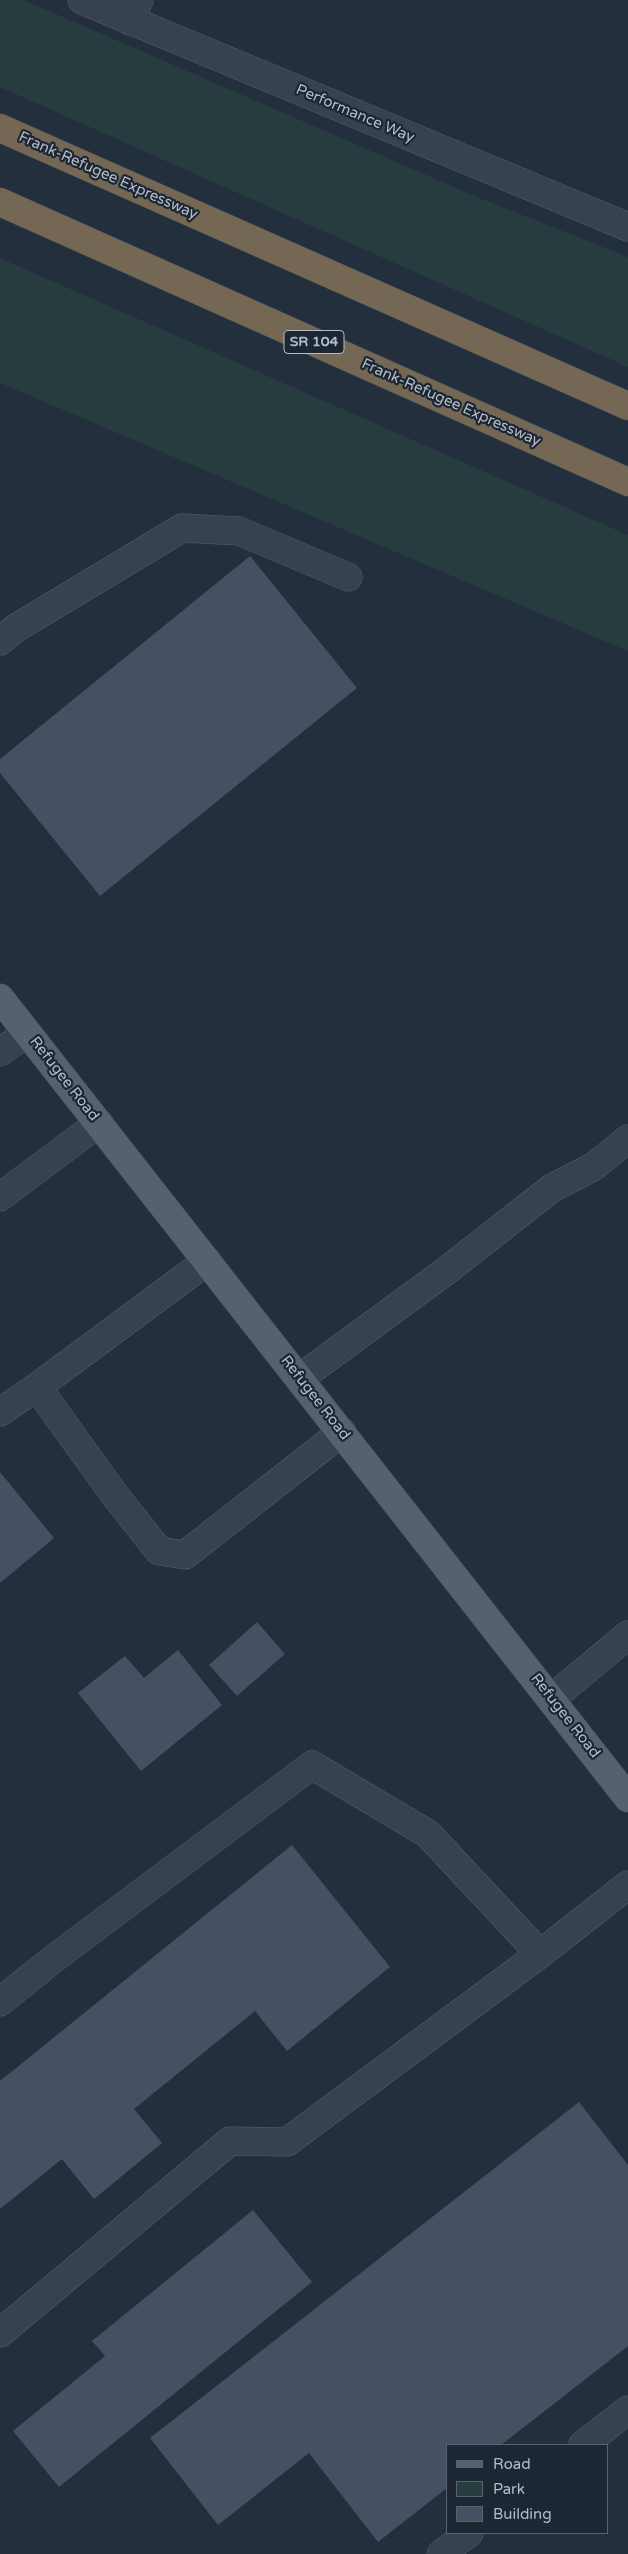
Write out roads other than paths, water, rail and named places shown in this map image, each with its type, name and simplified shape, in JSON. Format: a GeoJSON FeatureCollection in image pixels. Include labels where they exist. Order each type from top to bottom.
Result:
{"type":"FeatureCollection","features":[{"type":"Feature","properties":{"kind":"highway","name":"Frank-Refugee Expressway"},"geometry":{"type":"LineString","coordinates":[[0,128],[628,406]]}},
{"type":"Feature","properties":{"kind":"highway","name":"Frank-Refugee Expressway"},"geometry":{"type":"LineString","coordinates":[[0,202],[628,482]]}},
{"type":"Feature","properties":{"kind":"main road","name":"Refugee Road"},"geometry":{"type":"LineString","coordinates":[[0,998],[628,1798]]}},
{"type":"Feature","properties":{"kind":"street","name":"Performance Way"},"geometry":{"type":"LineString","coordinates":[[82,0],[135,10],[628,227]]}},
{"type":"Feature","properties":{"kind":"street"},"geometry":{"type":"LineString","coordinates":[[0,642],[16,628],[182,528],[238,532],[348,576]]}},
{"type":"Feature","properties":{"kind":"street"},"geometry":{"type":"LineString","coordinates":[[0,1052],[27,1033]]}},
{"type":"Feature","properties":{"kind":"street"},"geometry":{"type":"LineString","coordinates":[[0,1197],[99,1123]]}},
{"type":"Feature","properties":{"kind":"street"},"geometry":{"type":"LineString","coordinates":[[300,1378],[446,1271],[552,1188],[593,1167],[628,1138]]}},
{"type":"Feature","properties":{"kind":"street"},"geometry":{"type":"LineString","coordinates":[[0,1412],[37,1388],[207,1261]]}},
{"type":"Feature","properties":{"kind":"street"},"geometry":{"type":"LineString","coordinates":[[37,1388],[114,1494],[160,1551],[185,1555],[342,1432]]}},
{"type":"Feature","properties":{"kind":"street"},"geometry":{"type":"LineString","coordinates":[[551,1699],[628,1635]]}},
{"type":"Feature","properties":{"kind":"street"},"geometry":{"type":"LineString","coordinates":[[0,2002],[52,1960],[312,1765],[428,1834],[540,1954]]}},
{"type":"Feature","properties":{"kind":"street"},"geometry":{"type":"LineString","coordinates":[[0,2333],[230,2141],[287,2142],[540,1954],[628,1886]]}},
{"type":"Feature","properties":{"kind":"street"},"geometry":{"type":"LineString","coordinates":[[584,2444],[628,2410]]}},
{"type":"Feature","properties":{"kind":"street"},"geometry":{"type":"LineString","coordinates":[[441,2554],[468,2534]]}}]}
